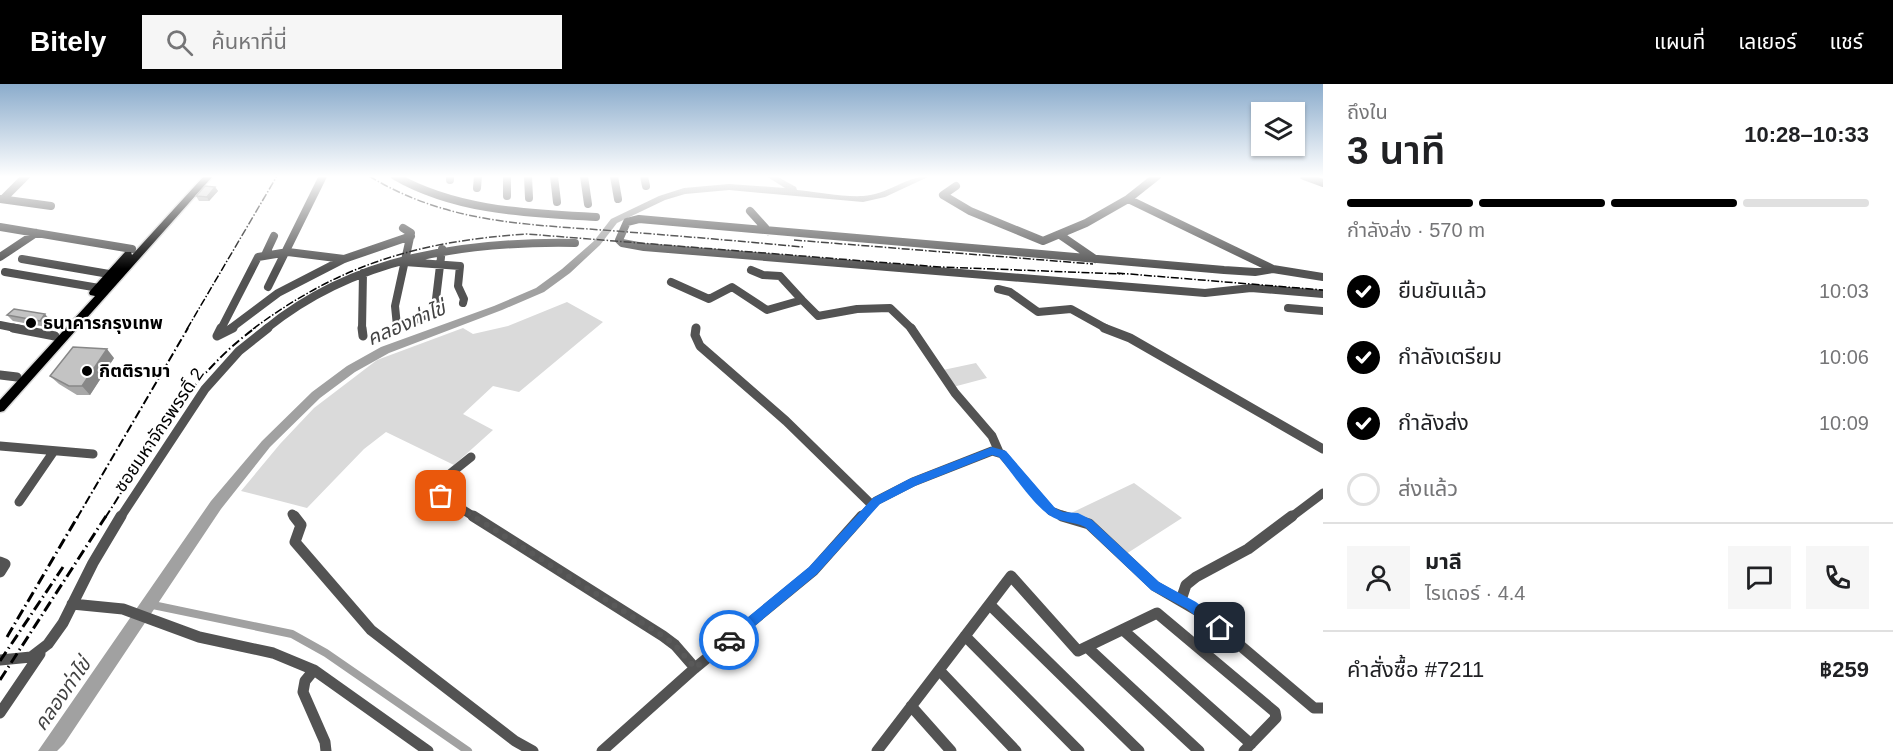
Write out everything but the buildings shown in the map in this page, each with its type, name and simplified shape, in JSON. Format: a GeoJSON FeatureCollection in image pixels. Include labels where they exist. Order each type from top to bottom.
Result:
{"type":"FeatureCollection","features":[{"type":"Feature","properties":{"kind":"main road"},"geometry":{"type":"LineString","coordinates":[[0,408],[102,290],[109,274],[170,207]]}},
{"type":"Feature","properties":{"kind":"main road"},"geometry":{"type":"LineString","coordinates":[[0,395],[180,207]]}},
{"type":"Feature","properties":{"kind":"street"},"geometry":{"type":"LineString","coordinates":[[268,287],[308,207]]}},
{"type":"Feature","properties":{"kind":"street"},"geometry":{"type":"LineString","coordinates":[[493,207],[596,217]]}},
{"type":"Feature","properties":{"kind":"street"},"geometry":{"type":"LineString","coordinates":[[964,207],[1043,241],[1060,235],[1113,207]]}},
{"type":"Feature","properties":{"kind":"street"},"geometry":{"type":"LineString","coordinates":[[1145,207],[1273,269],[1323,277]]}},
{"type":"Feature","properties":{"kind":"street"},"geometry":{"type":"LineString","coordinates":[[750,211],[768,231]]}},
{"type":"Feature","properties":{"kind":"street"},"geometry":{"type":"LineString","coordinates":[[1273,269],[1255,272],[634,219],[627,222],[619,240],[631,245],[665,249],[1205,293],[1251,288],[1323,294]]}},
{"type":"Feature","properties":{"kind":"street"},"geometry":{"type":"LineString","coordinates":[[404,228],[410,230],[411,236],[395,306],[396,325],[437,310],[436,299],[442,249]]}},
{"type":"Feature","properties":{"kind":"street"},"geometry":{"type":"LineString","coordinates":[[2,230],[36,233],[132,249]]}},
{"type":"Feature","properties":{"kind":"street"},"geometry":{"type":"LineString","coordinates":[[0,257],[36,233]]}},
{"type":"Feature","properties":{"kind":"street"},"geometry":{"type":"LineString","coordinates":[[1060,235],[1095,259]]}},
{"type":"Feature","properties":{"kind":"street"},"geometry":{"type":"LineString","coordinates":[[266,253],[274,236]]}},
{"type":"Feature","properties":{"kind":"street"},"geometry":{"type":"LineString","coordinates":[[345,259],[285,253],[266,253],[258,257],[217,336],[290,286],[345,259],[411,236]]}},
{"type":"Feature","properties":{"kind":"street"},"geometry":{"type":"LineString","coordinates":[[1043,241],[1048,255]]}},
{"type":"Feature","properties":{"kind":"street","name":"ซอยมหาจักรพรรดิ์ 2"},"geometry":{"type":"LineString","coordinates":[[0,713],[55,634],[124,512],[189,410],[218,373],[251,340],[314,297],[363,273],[406,259],[442,249],[504,242],[575,243]]}},
{"type":"Feature","properties":{"kind":"street"},"geometry":{"type":"LineString","coordinates":[[22,259],[109,274]]}},
{"type":"Feature","properties":{"kind":"street"},"geometry":{"type":"LineString","coordinates":[[406,259],[461,268],[458,286],[464,299],[463,303]]}},
{"type":"Feature","properties":{"kind":"street"},"geometry":{"type":"LineString","coordinates":[[751,270],[763,275],[780,276],[818,316],[890,308],[919,340],[956,395],[991,436],[999,452],[1052,511],[1061,517],[1082,519],[1155,586],[1203,614],[1314,708],[1323,708]]}},
{"type":"Feature","properties":{"kind":"street"},"geometry":{"type":"LineString","coordinates":[[5,272],[102,290]]}},
{"type":"Feature","properties":{"kind":"street"},"geometry":{"type":"LineString","coordinates":[[363,273],[361,318],[363,336]]}},
{"type":"Feature","properties":{"kind":"street"},"geometry":{"type":"LineString","coordinates":[[671,282],[709,299],[732,287],[767,310],[802,300]]}},
{"type":"Feature","properties":{"kind":"street"},"geometry":{"type":"LineString","coordinates":[[998,289],[1010,292],[1038,312],[1071,309],[1107,329],[1131,338],[1323,449]]}},
{"type":"Feature","properties":{"kind":"street"},"geometry":{"type":"LineString","coordinates":[[1288,308],[1323,311]]}},
{"type":"Feature","properties":{"kind":"street"},"geometry":{"type":"LineString","coordinates":[[0,325],[55,336]]}},
{"type":"Feature","properties":{"kind":"street"},"geometry":{"type":"LineString","coordinates":[[696,327],[695,335],[699,346],[786,422],[873,505]]}},
{"type":"Feature","properties":{"kind":"street"},"geometry":{"type":"LineString","coordinates":[[0,375],[17,377]]}},
{"type":"Feature","properties":{"kind":"street"},"geometry":{"type":"LineString","coordinates":[[0,446],[93,454]]}},
{"type":"Feature","properties":{"kind":"street"},"geometry":{"type":"LineString","coordinates":[[19,502],[54,452]]}},
{"type":"Feature","properties":{"kind":"street"},"geometry":{"type":"LineString","coordinates":[[602,751],[695,668],[813,571],[881,498],[913,482],[987,452],[999,452]]}},
{"type":"Feature","properties":{"kind":"street"},"geometry":{"type":"LineString","coordinates":[[471,457],[441,481],[438,494],[663,636],[675,645],[695,668]]}},
{"type":"Feature","properties":{"kind":"street"},"geometry":{"type":"LineString","coordinates":[[1181,600],[1186,585],[1196,577],[1248,549],[1323,492]]}},
{"type":"Feature","properties":{"kind":"street"},"geometry":{"type":"LineString","coordinates":[[292,514],[301,525],[295,542],[370,630],[454,692],[515,741],[533,751]]}},
{"type":"Feature","properties":{"kind":"street"},"geometry":{"type":"LineString","coordinates":[[0,561],[5,564],[0,572]]}},
{"type":"Feature","properties":{"kind":"street"},"geometry":{"type":"LineString","coordinates":[[881,749],[911,706],[1011,576],[1078,651],[1157,613],[1275,712],[1276,718],[1248,747],[1123,630]]}},
{"type":"Feature","properties":{"kind":"street"},"geometry":{"type":"LineString","coordinates":[[72,604],[123,609],[171,628],[273,653],[314,670],[428,751]]}},
{"type":"Feature","properties":{"kind":"street"},"geometry":{"type":"LineString","coordinates":[[990,604],[1139,751]]}},
{"type":"Feature","properties":{"kind":"street"},"geometry":{"type":"LineString","coordinates":[[965,636],[1078,751]]}},
{"type":"Feature","properties":{"kind":"street"},"geometry":{"type":"LineString","coordinates":[[1088,648],[1199,751]]}},
{"type":"Feature","properties":{"kind":"street"},"geometry":{"type":"LineString","coordinates":[[0,660],[32,657],[41,652]]}},
{"type":"Feature","properties":{"kind":"street"},"geometry":{"type":"LineString","coordinates":[[314,670],[305,681],[303,692],[325,742],[326,751]]}},
{"type":"Feature","properties":{"kind":"street"},"geometry":{"type":"LineString","coordinates":[[939,670],[1016,751]]}},
{"type":"Feature","properties":{"kind":"street"},"geometry":{"type":"LineString","coordinates":[[911,706],[951,751]]}},
{"type":"Feature","properties":{"kind":"shaded area"},"geometry":{"type":"Polygon","coordinates":[[[567,302],[603,322],[519,392],[493,386],[463,414],[493,430],[454,465],[386,432],[364,449],[307,508],[241,491],[314,408],[377,360],[463,328],[473,334],[508,326],[567,302]]]}},
{"type":"Feature","properties":{"kind":"shaded area"},"geometry":{"type":"Polygon","coordinates":[[[976,363],[987,378],[953,387],[943,370],[976,363]]]}},
{"type":"Feature","properties":{"kind":"shaded area"},"geometry":{"type":"Polygon","coordinates":[[[1134,483],[1182,518],[1126,554],[1069,514],[1134,483]]]}},
{"type":"Feature","properties":{"kind":"waterway","name":"คลองท่าไข่"},"geometry":{"type":"LineString","coordinates":[[46,751],[58,738],[216,505],[266,444],[316,395],[351,369],[385,350],[540,290],[566,271],[597,243],[614,221],[643,207]]}},
{"type":"Feature","properties":{"kind":"waterway"},"geometry":{"type":"LineString","coordinates":[[148,604],[292,634],[326,653],[468,751]]}},
{"type":"Feature","properties":{"kind":"railway"},"geometry":{"type":"LineString","coordinates":[[187,329],[259,207]]}},
{"type":"Feature","properties":{"kind":"railway"},"geometry":{"type":"LineString","coordinates":[[438,207],[488,219],[519,223],[803,247]]}},
{"type":"Feature","properties":{"kind":"railway"},"geometry":{"type":"LineString","coordinates":[[253,329],[317,288],[382,260],[451,243],[527,234],[940,267],[1123,274]]}},
{"type":"Feature","properties":{"kind":"railway"},"geometry":{"type":"LineString","coordinates":[[794,240],[1093,264]]}},
{"type":"Feature","properties":{"kind":"railway"},"geometry":{"type":"LineString","coordinates":[[1117,273],[1323,290]]}},
{"type":"Feature","properties":{"kind":"railway"},"geometry":{"type":"LineString","coordinates":[[77,518],[188,328]]}},
{"type":"Feature","properties":{"kind":"railway"},"geometry":{"type":"LineString","coordinates":[[105,518],[154,441],[190,391],[231,347],[255,328]]}},
{"type":"Feature","properties":{"kind":"railway"},"geometry":{"type":"LineString","coordinates":[[7,637],[78,516]]}},
{"type":"Feature","properties":{"kind":"railway"},"geometry":{"type":"LineString","coordinates":[[0,680],[106,516]]}},
{"type":"Feature","properties":{"kind":"railway"},"geometry":{"type":"LineString","coordinates":[[0,661],[63,567]]}},
{"type":"Feature","properties":{"kind":"way so far"},"geometry":{"type":"LineString","coordinates":[[441,496],[663,636],[675,645],[695,668],[729,640]]}},
{"type":"Feature","properties":{"kind":"place","name":"ธนาคารกรุงเทพ"},"geometry":{"type":"Point","coordinates":[31,323]}},
{"type":"Feature","properties":{"kind":"place","name":"กิตติรามา"},"geometry":{"type":"Point","coordinates":[87,371]}},
{"type":"Feature","properties":{"kind":"route"},"geometry":{"type":"LineString","coordinates":[[729,640],[813,571],[876,501],[913,482],[981,453],[992,451],[1002,454],[1046,506],[1057,515],[1082,519],[1155,586],[1191,605],[1220,628]]}}]}
